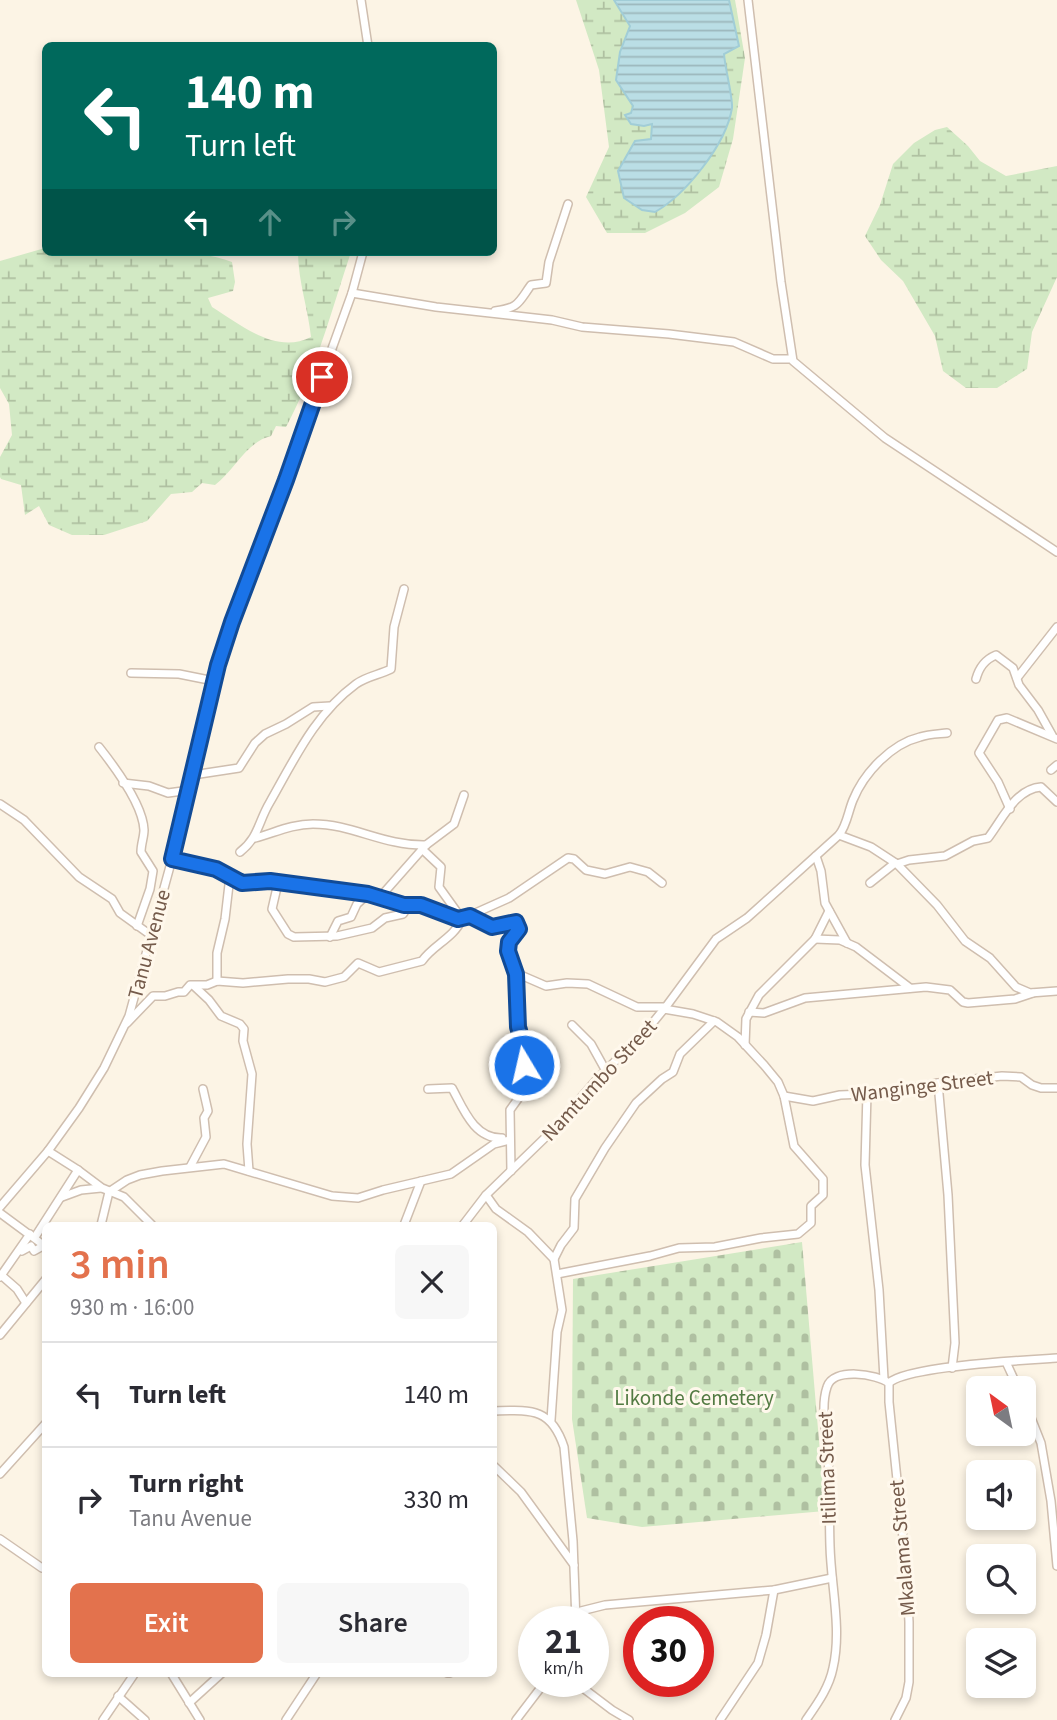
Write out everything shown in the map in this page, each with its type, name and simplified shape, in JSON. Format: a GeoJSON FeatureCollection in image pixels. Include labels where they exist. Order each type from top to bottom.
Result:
{"type":"FeatureCollection","features":[{"type":"Feature","properties":{"kind":"street"},"geometry":{"type":"LineString","coordinates":[[361,0],[367,42]]}},
{"type":"Feature","properties":{"kind":"street"},"geometry":{"type":"LineString","coordinates":[[748,0],[791,359],[885,438],[1057,552]]}},
{"type":"Feature","properties":{"kind":"street"},"geometry":{"type":"LineString","coordinates":[[488,313],[513,308],[519,304],[531,285],[547,283],[549,262],[568,204]]}},
{"type":"Feature","properties":{"kind":"street","name":"Tanu Avenue"},"geometry":{"type":"LineString","coordinates":[[0,1207],[48,1151],[104,1068],[130,1016],[190,790],[214,681],[232,622],[286,480],[352,293],[362,256]]}},
{"type":"Feature","properties":{"kind":"street"},"geometry":{"type":"LineString","coordinates":[[352,293],[426,306],[552,320],[582,327],[734,342],[773,359],[791,359]]}},
{"type":"Feature","properties":{"kind":"street"},"geometry":{"type":"LineString","coordinates":[[255,838],[269,803],[295,756],[330,706],[365,678],[391,669],[394,627],[404,589]]}},
{"type":"Feature","properties":{"kind":"street"},"geometry":{"type":"LineString","coordinates":[[1017,678],[1057,627]]}},
{"type":"Feature","properties":{"kind":"street"},"geometry":{"type":"LineString","coordinates":[[976,679],[982,664],[996,655],[1013,668],[1054,738]]}},
{"type":"Feature","properties":{"kind":"street"},"geometry":{"type":"LineString","coordinates":[[131,673],[179,674],[214,681]]}},
{"type":"Feature","properties":{"kind":"street"},"geometry":{"type":"LineString","coordinates":[[193,775],[239,768],[255,743],[265,734],[313,707],[330,706]]}},
{"type":"Feature","properties":{"kind":"street"},"geometry":{"type":"LineString","coordinates":[[1010,809],[998,782],[979,752],[998,720],[1003,717],[1054,738]]}},
{"type":"Feature","properties":{"kind":"street"},"geometry":{"type":"LineString","coordinates":[[516,974],[546,986],[587,984],[637,1007],[665,1007],[713,942],[747,918],[839,835],[844,829],[854,797],[875,764],[917,737],[947,733]]}},
{"type":"Feature","properties":{"kind":"street"},"geometry":{"type":"LineString","coordinates":[[99,747],[142,816],[144,829],[141,852],[153,871],[150,889],[137,926]]}},
{"type":"Feature","properties":{"kind":"street"},"geometry":{"type":"LineString","coordinates":[[123,783],[149,786],[169,793],[190,790]]}},
{"type":"Feature","properties":{"kind":"street"},"geometry":{"type":"LineString","coordinates":[[870,883],[896,864],[945,856],[973,841],[984,839],[1024,793],[1037,787],[1057,802]]}},
{"type":"Feature","properties":{"kind":"street"},"geometry":{"type":"LineString","coordinates":[[381,896],[424,847],[454,824],[464,795]]}},
{"type":"Feature","properties":{"kind":"street"},"geometry":{"type":"LineString","coordinates":[[0,804],[24,820],[79,877],[112,899],[120,913],[152,936]]}},
{"type":"Feature","properties":{"kind":"street"},"geometry":{"type":"LineString","coordinates":[[240,852],[255,838],[283,828],[314,824],[351,829],[396,843],[424,847],[441,867],[439,887],[462,919]]}},
{"type":"Feature","properties":{"kind":"street"},"geometry":{"type":"LineString","coordinates":[[839,835],[871,846],[896,864],[937,905],[965,941],[990,958],[1016,987],[1033,993],[1057,991]]}},
{"type":"Feature","properties":{"kind":"street"},"geometry":{"type":"LineString","coordinates":[[816,856],[821,870],[825,903],[847,943]]}},
{"type":"Feature","properties":{"kind":"street"},"geometry":{"type":"LineString","coordinates":[[172,859],[216,869],[242,883],[278,883],[381,896],[409,905],[421,905],[462,919],[509,898],[568,858],[574,859],[586,870],[605,874],[631,866],[648,872],[663,883]]}},
{"type":"Feature","properties":{"kind":"street"},"geometry":{"type":"LineString","coordinates":[[217,981],[217,953],[225,919],[230,876]]}},
{"type":"Feature","properties":{"kind":"street"},"geometry":{"type":"LineString","coordinates":[[278,883],[272,907],[288,934],[297,937],[330,937],[372,928],[385,918],[403,914],[409,905]]}},
{"type":"Feature","properties":{"kind":"street"},"geometry":{"type":"LineString","coordinates":[[330,937],[338,921],[351,917],[357,904],[368,894]]}},
{"type":"Feature","properties":{"kind":"street"},"geometry":{"type":"LineString","coordinates":[[746,1046],[745,1030],[749,1012],[759,995],[815,939],[829,911]]}},
{"type":"Feature","properties":{"kind":"street"},"geometry":{"type":"LineString","coordinates":[[470,916],[492,927],[513,921],[519,929],[509,942],[508,951],[516,974],[518,1027],[521,1056],[526,1072],[520,1096],[510,1110],[511,1171]]}},
{"type":"Feature","properties":{"kind":"street"},"geometry":{"type":"LineString","coordinates":[[124,1026],[153,996],[184,992],[189,986],[210,985],[217,981],[243,983],[309,979],[325,982],[344,977],[359,962],[379,972],[400,968],[422,961],[457,928],[462,919]]}},
{"type":"Feature","properties":{"kind":"street"},"geometry":{"type":"LineString","coordinates":[[815,939],[847,943],[864,952],[911,988]]}},
{"type":"Feature","properties":{"kind":"street"},"geometry":{"type":"LineString","coordinates":[[194,986],[221,1016],[240,1024],[244,1029],[243,1041],[252,1074],[247,1135],[249,1171]]}},
{"type":"Feature","properties":{"kind":"street"},"geometry":{"type":"LineString","coordinates":[[749,1012],[764,1013],[805,998],[911,988],[948,989],[968,1003],[1015,999],[1033,993]]}},
{"type":"Feature","properties":{"kind":"street","name":"Namtumbo Street"},"geometry":{"type":"LineString","coordinates":[[465,1222],[486,1195],[529,1154],[606,1070],[646,1031],[665,1007],[714,1021],[727,1028],[771,1072],[784,1096],[794,1146],[823,1179],[822,1196],[811,1206],[811,1223],[806,1230],[798,1234],[715,1247],[676,1248],[657,1255],[557,1274]]}},
{"type":"Feature","properties":{"kind":"street"},"geometry":{"type":"LineString","coordinates":[[554,1259],[574,1228],[573,1206],[577,1196],[605,1148],[636,1103],[673,1072],[680,1054],[714,1021]]}},
{"type":"Feature","properties":{"kind":"street"},"geometry":{"type":"LineString","coordinates":[[572,1025],[591,1044],[606,1070]]}},
{"type":"Feature","properties":{"kind":"street","name":"Wanginge Street"},"geometry":{"type":"LineString","coordinates":[[784,1096],[813,1101],[867,1093],[889,1093],[937,1083],[1017,1076],[1036,1087],[1057,1088]]}},
{"type":"Feature","properties":{"kind":"street"},"geometry":{"type":"LineString","coordinates":[[937,1083],[948,1195],[955,1343],[952,1368]]}},
{"type":"Feature","properties":{"kind":"street"},"geometry":{"type":"LineString","coordinates":[[428,1089],[452,1088],[466,1114],[480,1130],[495,1138],[510,1138]]}},
{"type":"Feature","properties":{"kind":"street"},"geometry":{"type":"LineString","coordinates":[[190,1167],[206,1138],[204,1118],[208,1111],[203,1089]]}},
{"type":"Feature","properties":{"kind":"street","name":"Mkalama Street"},"geometry":{"type":"LineString","coordinates":[[867,1093],[865,1165],[909,1622],[909,1682],[906,1698],[895,1720]]}},
{"type":"Feature","properties":{"kind":"street"},"geometry":{"type":"LineString","coordinates":[[61,1197],[81,1190],[106,1190],[140,1175],[224,1164],[332,1196],[363,1197],[451,1174],[494,1144],[510,1138]]}},
{"type":"Feature","properties":{"kind":"street"},"geometry":{"type":"LineString","coordinates":[[48,1151],[106,1190],[124,1196],[149,1222]]}},
{"type":"Feature","properties":{"kind":"street"},"geometry":{"type":"LineString","coordinates":[[509,1152],[529,1154]]}},
{"type":"Feature","properties":{"kind":"street"},"geometry":{"type":"LineString","coordinates":[[43,1222],[78,1170]]}},
{"type":"Feature","properties":{"kind":"street"},"geometry":{"type":"LineString","coordinates":[[405,1222],[421,1181]]}},
{"type":"Feature","properties":{"kind":"street"},"geometry":{"type":"LineString","coordinates":[[101,1222],[106,1190]]}},
{"type":"Feature","properties":{"kind":"street"},"geometry":{"type":"LineString","coordinates":[[486,1195],[496,1209],[528,1232],[554,1259],[562,1310],[557,1332],[551,1421],[564,1447],[577,1606]]}},
{"type":"Feature","properties":{"kind":"street"},"geometry":{"type":"LineString","coordinates":[[0,1213],[42,1244]]}},
{"type":"Feature","properties":{"kind":"street"},"geometry":{"type":"LineString","coordinates":[[26,1303],[17,1289],[1,1276],[42,1223]]}},
{"type":"Feature","properties":{"kind":"street"},"geometry":{"type":"LineString","coordinates":[[15,1257],[27,1247],[31,1246],[34,1251],[42,1247]]}},
{"type":"Feature","properties":{"kind":"street"},"geometry":{"type":"LineString","coordinates":[[0,1335],[42,1284]]}},
{"type":"Feature","properties":{"kind":"street"},"geometry":{"type":"LineString","coordinates":[[887,1381],[952,1368],[1057,1358]]}},
{"type":"Feature","properties":{"kind":"street"},"geometry":{"type":"LineString","coordinates":[[1006,1362],[1012,1376]]}},
{"type":"Feature","properties":{"kind":"street","name":"Itilima Street"},"geometry":{"type":"LineString","coordinates":[[806,1720],[825,1691],[833,1669],[836,1636],[829,1458],[824,1409],[826,1388],[831,1380],[842,1376],[870,1375],[887,1381]]}},
{"type":"Feature","properties":{"kind":"street"},"geometry":{"type":"LineString","coordinates":[[497,1411],[535,1412],[551,1421]]}},
{"type":"Feature","properties":{"kind":"street"},"geometry":{"type":"LineString","coordinates":[[0,1474],[42,1427]]}},
{"type":"Feature","properties":{"kind":"street"},"geometry":{"type":"LineString","coordinates":[[1036,1430],[1041,1443],[1051,1501],[1057,1566]]}},
{"type":"Feature","properties":{"kind":"street"},"geometry":{"type":"LineString","coordinates":[[497,1468],[532,1505],[575,1566]]}},
{"type":"Feature","properties":{"kind":"street"},"geometry":{"type":"LineString","coordinates":[[0,1539],[42,1568]]}},
{"type":"Feature","properties":{"kind":"street"},"geometry":{"type":"LineString","coordinates":[[604,1606],[774,1590],[832,1578]]}},
{"type":"Feature","properties":{"kind":"street"},"geometry":{"type":"LineString","coordinates":[[720,1720],[758,1663],[774,1590]]}},
{"type":"Feature","properties":{"kind":"street"},"geometry":{"type":"LineString","coordinates":[[103,1720],[132,1677]]}},
{"type":"Feature","properties":{"kind":"street"},"geometry":{"type":"LineString","coordinates":[[174,1677],[200,1720]]}},
{"type":"Feature","properties":{"kind":"street"},"geometry":{"type":"LineString","coordinates":[[190,1703],[218,1677]]}},
{"type":"Feature","properties":{"kind":"street"},"geometry":{"type":"LineString","coordinates":[[286,1720],[314,1677]]}},
{"type":"Feature","properties":{"kind":"street"},"geometry":{"type":"LineString","coordinates":[[118,1696],[145,1720]]}},
{"type":"Feature","properties":{"kind":"street"},"geometry":{"type":"LineString","coordinates":[[516,1720],[534,1697]]}},
{"type":"Feature","properties":{"kind":"street"},"geometry":{"type":"LineString","coordinates":[[594,1697],[624,1719]]}},
{"type":"Feature","properties":{"kind":"green space"},"geometry":{"type":"Polygon","coordinates":[[[576,0],[735,0],[745,58],[733,139],[719,187],[685,213],[645,233],[607,233],[586,197],[609,147],[599,70],[576,0]]]}},
{"type":"Feature","properties":{"kind":"green space"},"geometry":{"type":"Polygon","coordinates":[[[947,127],[980,161],[1006,176],[1057,166],[1057,277],[1032,332],[1027,369],[997,388],[966,388],[943,371],[935,336],[903,281],[881,260],[865,236],[880,205],[893,164],[914,143],[935,130],[947,127]]]}},
{"type":"Feature","properties":{"kind":"green space"},"geometry":{"type":"Polygon","coordinates":[[[42,249],[42,256],[213,256],[232,262],[235,282],[233,291],[208,298],[212,307],[259,336],[298,342],[311,337],[298,256],[350,256],[314,363],[286,427],[276,426],[271,436],[262,439],[248,450],[215,485],[202,483],[192,492],[171,494],[147,521],[104,535],[72,535],[49,525],[39,506],[25,515],[21,485],[0,477],[0,457],[12,435],[9,404],[0,388],[0,261],[42,249]]]}},
{"type":"Feature","properties":{"kind":"green space","name":"Likonde Cemetery"},"geometry":{"type":"Polygon","coordinates":[[[802,1242],[825,1511],[642,1527],[587,1518],[572,1419],[573,1279],[802,1242]]]}},
{"type":"Feature","properties":{"kind":"water"},"geometry":{"type":"Polygon","coordinates":[[[614,0],[729,0],[739,46],[724,54],[732,108],[722,137],[691,181],[655,212],[642,210],[624,198],[618,171],[635,141],[651,139],[652,124],[631,124],[625,115],[631,113],[633,106],[616,80],[620,52],[630,26],[614,0]]]}},
{"type":"Feature","properties":{"kind":"route"},"geometry":{"type":"LineString","coordinates":[[322,377],[218,665],[172,859],[216,869],[242,883],[270,881],[381,896],[404,905],[421,905],[458,919],[470,916],[492,927],[516,922],[519,929],[509,942],[508,956],[516,974],[519,991],[518,1027],[524,1065]]}}]}
